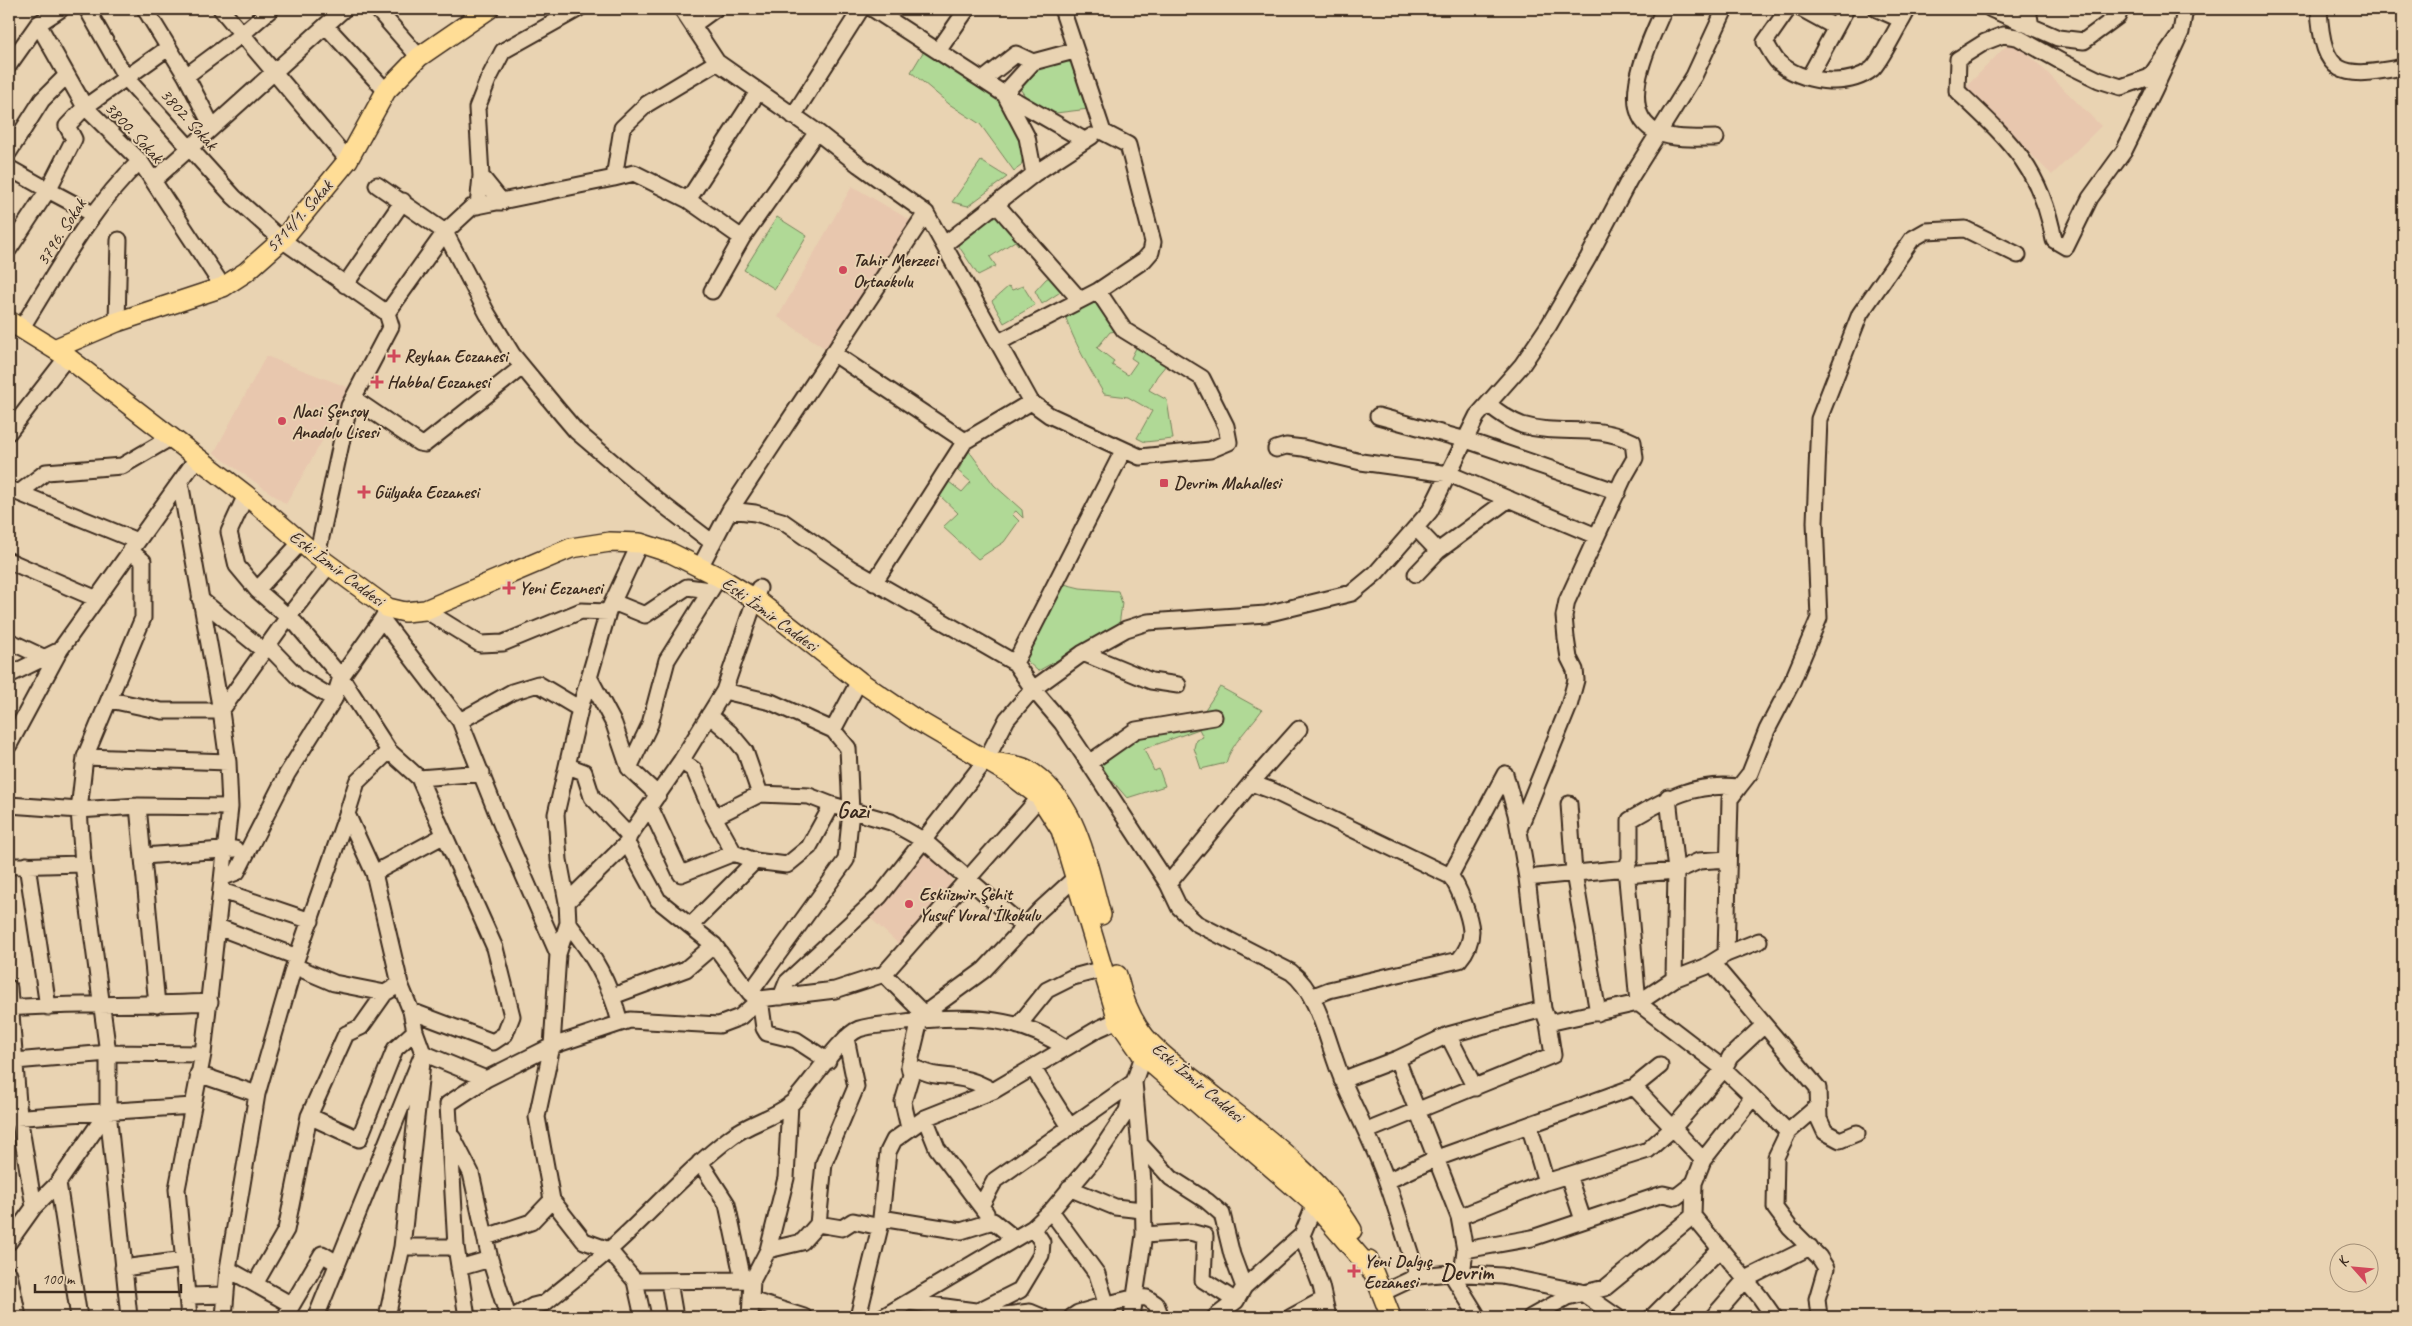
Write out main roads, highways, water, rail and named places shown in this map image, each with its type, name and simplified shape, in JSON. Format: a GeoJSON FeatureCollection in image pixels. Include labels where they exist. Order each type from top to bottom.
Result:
{"type":"FeatureCollection","features":[{"type":"Feature","properties":{"kind":"main road","name":"5714/1. Sokak"},"geometry":{"type":"LineString","coordinates":[[60,353],[118,322],[223,287],[246,272],[282,240],[348,160],[386,91],[419,56],[481,10]]}},
{"type":"Feature","properties":{"kind":"main road","name":"Eski İzmir Caddesi"},"geometry":{"type":"LineString","coordinates":[[15,325],[60,353],[246,495],[385,613],[425,610],[572,548],[610,542],[640,543],[671,553],[706,556],[714,584],[757,594],[859,681],[915,719],[1011,775],[1040,797],[1061,830],[1118,1020],[1143,1056],[1318,1197]]}},
{"type":"Feature","properties":{"kind":"main road"},"geometry":{"type":"LineString","coordinates":[[385,613],[425,600],[582,534],[610,531],[639,532],[664,538],[706,556],[757,594]]}},
{"type":"Feature","properties":{"kind":"main road","name":"Eski İzmir Caddesi"},"geometry":{"type":"LineString","coordinates":[[986,760],[1024,768],[1047,785],[1064,806],[1076,829],[1120,986],[1132,1016],[1144,1036],[1164,1056],[1290,1159],[1372,1271],[1392,1317]]}},
{"type":"Feature","properties":{"kind":"place","name":"Tahir Merzeci Ortaokulu"},"geometry":{"type":"Point","coordinates":[843,270]}},
{"type":"Feature","properties":{"kind":"place","name":"Reyhan Eczanesi"},"geometry":{"type":"Point","coordinates":[394,356]}},
{"type":"Feature","properties":{"kind":"place","name":"Habbal Eczanesi"},"geometry":{"type":"Point","coordinates":[377,382]}},
{"type":"Feature","properties":{"kind":"place","name":"Naci Şensoy Anadolu Lisesi"},"geometry":{"type":"Point","coordinates":[282,421]}},
{"type":"Feature","properties":{"kind":"place","name":"Devrim Mahallesi"},"geometry":{"type":"Point","coordinates":[1164,483]}},
{"type":"Feature","properties":{"kind":"place","name":"Gülyaka Eczanesi"},"geometry":{"type":"Point","coordinates":[364,492]}},
{"type":"Feature","properties":{"kind":"place","name":"Yeni Eczanesi"},"geometry":{"type":"Point","coordinates":[509,588]}},
{"type":"Feature","properties":{"kind":"place","name":"Eskiizmir Şehit Yusuf Vural İlkokulu"},"geometry":{"type":"Point","coordinates":[909,904]}},
{"type":"Feature","properties":{"kind":"place","name":"Yeni Dalgıç Eczanesi"},"geometry":{"type":"Point","coordinates":[1354,1271]}},
{"type":"Feature","properties":{"kind":"district","name":"Gazi"},"geometry":{"type":"Point","coordinates":[853,811]}},
{"type":"Feature","properties":{"kind":"district","name":"Devrim"},"geometry":{"type":"Point","coordinates":[1467,1273]}}]}
